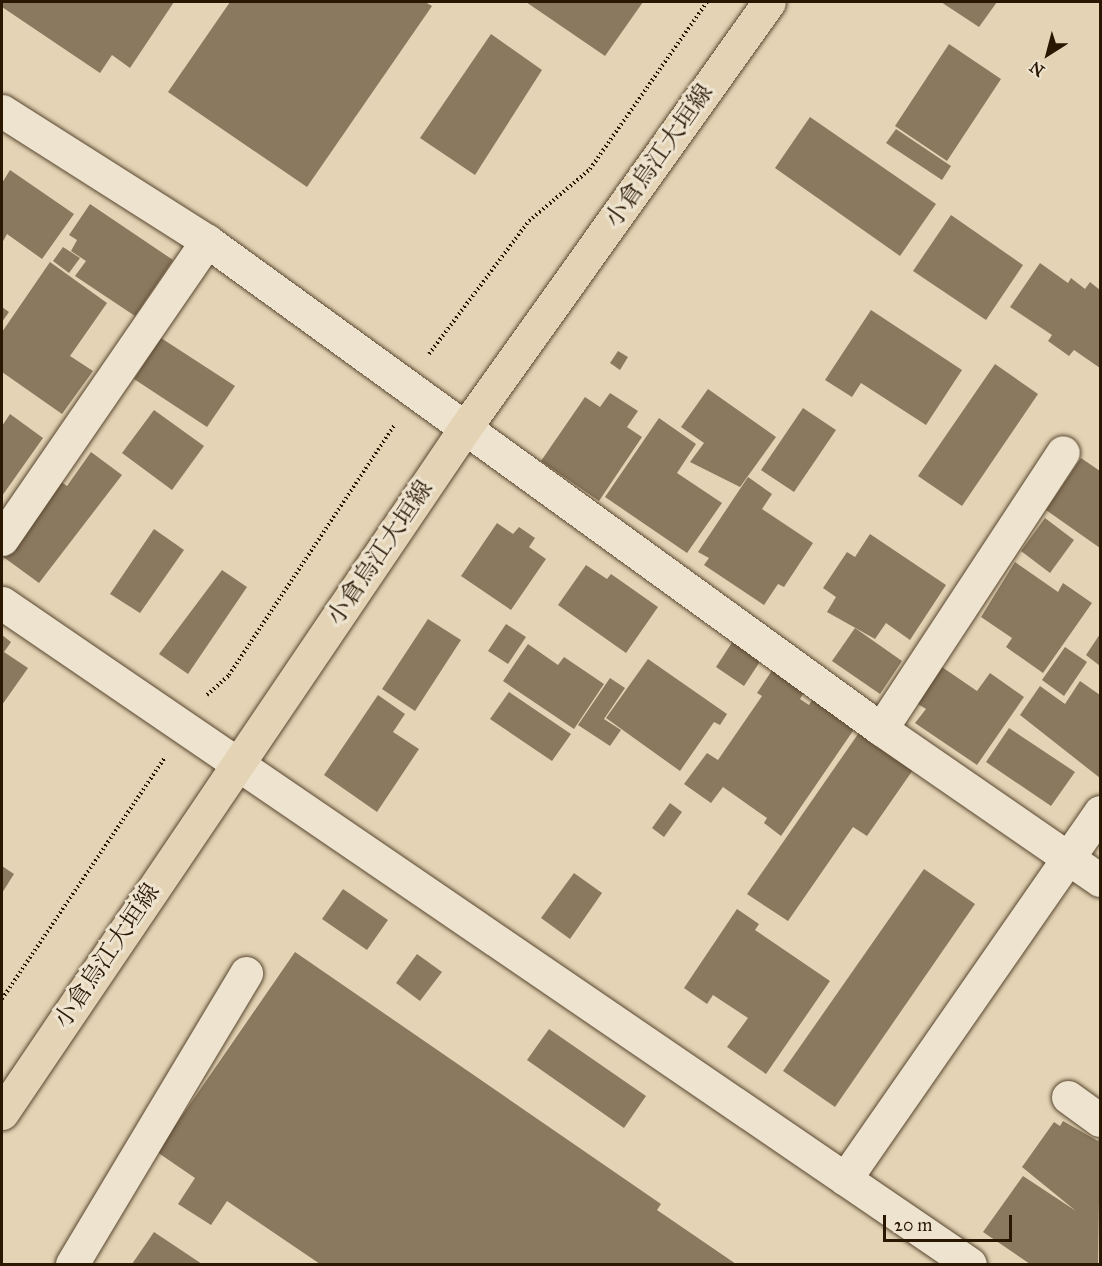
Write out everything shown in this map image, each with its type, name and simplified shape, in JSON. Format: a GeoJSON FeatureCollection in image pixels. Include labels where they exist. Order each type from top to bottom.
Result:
{"type":"FeatureCollection","features":[{"type":"Feature","properties":{"kind":"main road","name":"小倉烏江大垣線"},"geometry":{"type":"LineString","coordinates":[[2,1113],[236,763],[465,428],[769,2]]}},
{"type":"Feature","properties":{"kind":"street"},"geometry":{"type":"LineString","coordinates":[[2,111],[207,241],[409,383],[465,428],[881,729],[1066,861],[1101,880]]}},
{"type":"Feature","properties":{"kind":"street"},"geometry":{"type":"LineString","coordinates":[[2,539],[207,241]]}},
{"type":"Feature","properties":{"kind":"street"},"geometry":{"type":"LineString","coordinates":[[881,729],[1063,452]]}},
{"type":"Feature","properties":{"kind":"street"},"geometry":{"type":"LineString","coordinates":[[2,603],[969,1264]]}},
{"type":"Feature","properties":{"kind":"street"},"geometry":{"type":"LineString","coordinates":[[845,1179],[1101,812]]}},
{"type":"Feature","properties":{"kind":"street"},"geometry":{"type":"LineString","coordinates":[[72,1264],[246,973]]}},
{"type":"Feature","properties":{"kind":"street"},"geometry":{"type":"LineString","coordinates":[[1068,1097],[1101,1120]]}},
{"type":"Feature","properties":{"kind":"path"},"geometry":{"type":"LineString","coordinates":[[2,999],[209,692],[229,675],[396,422],[399,399],[409,383],[529,221],[590,169],[707,2]]}},
{"type":"Feature","properties":{"kind":"building"},"geometry":{"type":"Polygon","coordinates":[[[2,2],[174,2],[130,68],[112,55],[100,73],[2,7],[2,2]]]}},
{"type":"Feature","properties":{"kind":"building"},"geometry":{"type":"Polygon","coordinates":[[[230,2],[425,2],[432,6],[307,187],[168,92],[230,2]]]}},
{"type":"Feature","properties":{"kind":"building"},"geometry":{"type":"Polygon","coordinates":[[[526,2],[643,2],[605,56],[526,2]]]}},
{"type":"Feature","properties":{"kind":"building"},"geometry":{"type":"Polygon","coordinates":[[[941,2],[997,2],[979,27],[941,2]]]}},
{"type":"Feature","properties":{"kind":"building"},"geometry":{"type":"Polygon","coordinates":[[[491,34],[542,70],[475,175],[420,138],[491,34]]]}},
{"type":"Feature","properties":{"kind":"building"},"geometry":{"type":"Polygon","coordinates":[[[949,44],[1001,79],[947,161],[895,126],[949,44]]]}},
{"type":"Feature","properties":{"kind":"building"},"geometry":{"type":"Polygon","coordinates":[[[810,117],[936,204],[900,256],[775,168],[810,117]]]}},
{"type":"Feature","properties":{"kind":"building"},"geometry":{"type":"Polygon","coordinates":[[[896,129],[951,166],[942,180],[886,143],[896,129]]]}},
{"type":"Feature","properties":{"kind":"building"},"geometry":{"type":"Polygon","coordinates":[[[10,170],[74,214],[42,259],[7,234],[2,243],[2,183],[10,170]]]}},
{"type":"Feature","properties":{"kind":"building"},"geometry":{"type":"Polygon","coordinates":[[[90,204],[173,260],[135,316],[75,276],[86,261],[71,251],[77,240],[69,235],[90,204]]]}},
{"type":"Feature","properties":{"kind":"building"},"geometry":{"type":"Polygon","coordinates":[[[951,215],[1023,265],[986,320],[913,271],[951,215]]]}},
{"type":"Feature","properties":{"kind":"building"},"geometry":{"type":"Polygon","coordinates":[[[63,247],[80,258],[69,273],[53,261],[63,247]]]}},
{"type":"Feature","properties":{"kind":"building"},"geometry":{"type":"Polygon","coordinates":[[[50,262],[107,303],[70,356],[93,371],[62,414],[2,372],[2,332],[50,262]]]}},
{"type":"Feature","properties":{"kind":"building"},"geometry":{"type":"Polygon","coordinates":[[[1040,263],[1068,283],[1071,278],[1085,289],[1090,282],[1100,290],[1100,368],[1074,350],[1069,356],[1048,341],[1052,335],[1010,307],[1040,263]]]}},
{"type":"Feature","properties":{"kind":"building"},"geometry":{"type":"Polygon","coordinates":[[[2,307],[9,312],[2,322],[2,307]]]}},
{"type":"Feature","properties":{"kind":"building"},"geometry":{"type":"Polygon","coordinates":[[[871,310],[962,370],[926,425],[861,383],[852,397],[825,380],[871,310]]]}},
{"type":"Feature","properties":{"kind":"building"},"geometry":{"type":"Polygon","coordinates":[[[161,338],[235,386],[207,427],[134,379],[161,338]]]}},
{"type":"Feature","properties":{"kind":"building"},"geometry":{"type":"Polygon","coordinates":[[[618,351],[628,357],[620,370],[610,363],[618,351]]]}},
{"type":"Feature","properties":{"kind":"building"},"geometry":{"type":"Polygon","coordinates":[[[995,364],[1038,394],[962,506],[918,476],[995,364]]]}},
{"type":"Feature","properties":{"kind":"building"},"geometry":{"type":"Polygon","coordinates":[[[708,389],[776,437],[740,487],[690,462],[704,443],[681,427],[708,389]]]}},
{"type":"Feature","properties":{"kind":"building"},"geometry":{"type":"Polygon","coordinates":[[[610,393],[638,411],[627,427],[642,437],[599,501],[541,461],[585,397],[600,407],[610,393]]]}},
{"type":"Feature","properties":{"kind":"building"},"geometry":{"type":"Polygon","coordinates":[[[803,408],[836,430],[794,492],[761,470],[803,408]]]}},
{"type":"Feature","properties":{"kind":"building"},"geometry":{"type":"Polygon","coordinates":[[[154,410],[204,446],[172,490],[122,453],[154,410]]]}},
{"type":"Feature","properties":{"kind":"building"},"geometry":{"type":"Polygon","coordinates":[[[10,414],[43,438],[2,496],[2,426],[10,414]]]}},
{"type":"Feature","properties":{"kind":"building"},"geometry":{"type":"Polygon","coordinates":[[[659,418],[696,444],[677,473],[722,503],[687,553],[605,497],[659,418]]]}},
{"type":"Feature","properties":{"kind":"building"},"geometry":{"type":"Polygon","coordinates":[[[91,452],[122,475],[39,583],[2,556],[54,477],[67,486],[91,452]]]}},
{"type":"Feature","properties":{"kind":"building"},"geometry":{"type":"Polygon","coordinates":[[[1081,458],[1100,471],[1100,548],[1046,510],[1081,458]]]}},
{"type":"Feature","properties":{"kind":"building"},"geometry":{"type":"Polygon","coordinates":[[[748,477],[772,494],[762,509],[813,543],[784,587],[778,584],[764,605],[704,565],[709,558],[698,552],[748,477]]]}},
{"type":"Feature","properties":{"kind":"building"},"geometry":{"type":"Polygon","coordinates":[[[1045,518],[1074,540],[1050,573],[1021,551],[1045,518]]]}},
{"type":"Feature","properties":{"kind":"building"},"geometry":{"type":"Polygon","coordinates":[[[497,523],[513,534],[519,527],[535,538],[529,547],[546,559],[511,610],[461,576],[497,523]]]}},
{"type":"Feature","properties":{"kind":"building"},"geometry":{"type":"Polygon","coordinates":[[[154,529],[184,550],[140,613],[110,594],[154,529]]]}},
{"type":"Feature","properties":{"kind":"building"},"geometry":{"type":"Polygon","coordinates":[[[870,534],[946,585],[910,640],[886,623],[875,639],[827,612],[836,597],[823,588],[847,552],[855,557],[870,534]]]}},
{"type":"Feature","properties":{"kind":"building"},"geometry":{"type":"Polygon","coordinates":[[[1015,562],[1058,592],[1063,583],[1092,603],[1043,673],[1006,647],[1012,638],[981,617],[1015,562]]]}},
{"type":"Feature","properties":{"kind":"building"},"geometry":{"type":"Polygon","coordinates":[[[586,565],[607,579],[611,574],[658,607],[626,653],[558,605],[586,565]]]}},
{"type":"Feature","properties":{"kind":"building"},"geometry":{"type":"Polygon","coordinates":[[[222,570],[247,587],[188,674],[159,654],[222,570]]]}},
{"type":"Feature","properties":{"kind":"building"},"geometry":{"type":"Polygon","coordinates":[[[428,619],[461,640],[415,711],[382,689],[428,619]]]}},
{"type":"Feature","properties":{"kind":"building"},"geometry":{"type":"Polygon","coordinates":[[[506,624],[526,637],[508,664],[488,651],[506,624]]]}},
{"type":"Feature","properties":{"kind":"building"},"geometry":{"type":"Polygon","coordinates":[[[855,628],[902,661],[880,694],[832,661],[855,628]]]}},
{"type":"Feature","properties":{"kind":"building"},"geometry":{"type":"Polygon","coordinates":[[[1100,634],[1100,666],[1086,655],[1100,634]]]}},
{"type":"Feature","properties":{"kind":"building"},"geometry":{"type":"Polygon","coordinates":[[[2,635],[11,642],[4,652],[28,668],[2,705],[2,635]]]}},
{"type":"Feature","properties":{"kind":"building"},"geometry":{"type":"Polygon","coordinates":[[[733,641],[761,660],[744,686],[716,667],[733,641]]]}},
{"type":"Feature","properties":{"kind":"building"},"geometry":{"type":"Polygon","coordinates":[[[528,644],[558,665],[564,657],[604,684],[574,729],[503,681],[528,644]]]}},
{"type":"Feature","properties":{"kind":"building"},"geometry":{"type":"Polygon","coordinates":[[[1065,647],[1087,662],[1064,696],[1042,680],[1065,647]]]}},
{"type":"Feature","properties":{"kind":"building"},"geometry":{"type":"Polygon","coordinates":[[[648,659],[727,714],[720,725],[714,722],[680,771],[606,718],[648,659]]]}},
{"type":"Feature","properties":{"kind":"building"},"geometry":{"type":"Polygon","coordinates":[[[939,665],[977,691],[990,673],[1024,697],[977,765],[915,723],[926,709],[913,701],[939,665]]]}},
{"type":"Feature","properties":{"kind":"building"},"geometry":{"type":"Polygon","coordinates":[[[775,666],[807,688],[800,699],[809,705],[815,695],[857,725],[781,836],[764,823],[767,818],[723,787],[711,803],[684,784],[707,753],[718,760],[762,696],[757,693],[775,666]]]}},
{"type":"Feature","properties":{"kind":"building"},"geometry":{"type":"Polygon","coordinates":[[[610,678],[625,688],[604,719],[621,730],[610,746],[578,725],[610,678]]]}},
{"type":"Feature","properties":{"kind":"building"},"geometry":{"type":"Polygon","coordinates":[[[1080,681],[1100,695],[1100,778],[1020,715],[1040,686],[1065,704],[1080,681]]]}},
{"type":"Feature","properties":{"kind":"building"},"geometry":{"type":"Polygon","coordinates":[[[509,692],[571,734],[552,761],[490,719],[509,692]]]}},
{"type":"Feature","properties":{"kind":"building"},"geometry":{"type":"Polygon","coordinates":[[[378,695],[405,714],[393,732],[419,749],[377,812],[324,775],[378,695]]]}},
{"type":"Feature","properties":{"kind":"building"},"geometry":{"type":"Polygon","coordinates":[[[865,724],[915,767],[867,836],[853,827],[788,921],[747,894],[865,724]]]}},
{"type":"Feature","properties":{"kind":"building"},"geometry":{"type":"Polygon","coordinates":[[[1009,728],[1075,772],[1051,806],[986,762],[1009,728]]]}},
{"type":"Feature","properties":{"kind":"building"},"geometry":{"type":"Polygon","coordinates":[[[670,803],[682,812],[664,837],[652,828],[670,803]]]}},
{"type":"Feature","properties":{"kind":"building"},"geometry":{"type":"Polygon","coordinates":[[[2,866],[14,874],[2,893],[2,866]]]}},
{"type":"Feature","properties":{"kind":"building"},"geometry":{"type":"Polygon","coordinates":[[[924,869],[975,904],[835,1107],[783,1071],[924,869]]]}},
{"type":"Feature","properties":{"kind":"building"},"geometry":{"type":"Polygon","coordinates":[[[574,873],[602,893],[570,939],[541,918],[574,873]]]}},
{"type":"Feature","properties":{"kind":"building"},"geometry":{"type":"Polygon","coordinates":[[[343,889],[388,920],[367,950],[322,919],[343,889]]]}},
{"type":"Feature","properties":{"kind":"building"},"geometry":{"type":"Polygon","coordinates":[[[737,909],[759,924],[755,930],[830,981],[766,1074],[727,1047],[748,1018],[713,995],[707,1004],[684,988],[737,909]]]}},
{"type":"Feature","properties":{"kind":"building"},"geometry":{"type":"Polygon","coordinates":[[[295,952],[661,1204],[657,1210],[736,1264],[320,1264],[227,1201],[211,1225],[178,1204],[195,1178],[157,1152],[295,952]]]}},
{"type":"Feature","properties":{"kind":"building"},"geometry":{"type":"Polygon","coordinates":[[[417,954],[442,972],[420,1001],[396,983],[417,954]]]}},
{"type":"Feature","properties":{"kind":"building"},"geometry":{"type":"Polygon","coordinates":[[[549,1029],[646,1096],[624,1128],[527,1060],[549,1029]]]}},
{"type":"Feature","properties":{"kind":"building"},"geometry":{"type":"Polygon","coordinates":[[[1063,1121],[1098,1141],[1100,1137],[1098,1264],[1030,1264],[983,1232],[1023,1176],[1076,1211],[1022,1167],[1054,1122],[1060,1126],[1063,1121]]]}},
{"type":"Feature","properties":{"kind":"building"},"geometry":{"type":"Polygon","coordinates":[[[154,1232],[202,1264],[132,1264],[154,1232]]]}}]}
